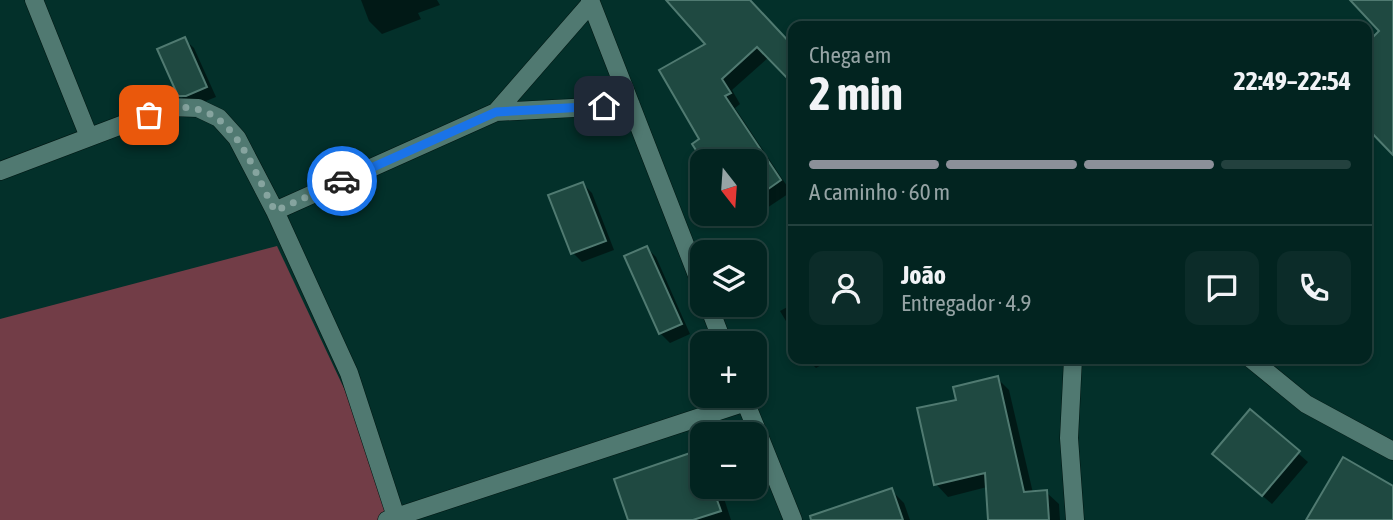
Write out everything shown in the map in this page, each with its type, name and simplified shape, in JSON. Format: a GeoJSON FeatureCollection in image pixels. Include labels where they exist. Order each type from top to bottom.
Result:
{"type":"FeatureCollection","features":[{"type":"Feature","properties":{"kind":"street"},"geometry":{"type":"LineString","coordinates":[[34,0],[89,137]]}},
{"type":"Feature","properties":{"kind":"street"},"geometry":{"type":"LineString","coordinates":[[496,112],[590,1],[690,257]]}},
{"type":"Feature","properties":{"kind":"street"},"geometry":{"type":"LineString","coordinates":[[275,211],[496,112],[631,105]]}},
{"type":"Feature","properties":{"kind":"street"},"geometry":{"type":"LineString","coordinates":[[0,171],[169,107],[198,108],[219,118],[237,138],[275,211],[349,373],[393,519],[719,408]]}},
{"type":"Feature","properties":{"kind":"street"},"geometry":{"type":"LineString","coordinates":[[1073,364],[1069,438],[1075,520]]}},
{"type":"Feature","properties":{"kind":"street"},"geometry":{"type":"LineString","coordinates":[[1257,364],[1306,404],[1393,451]]}},
{"type":"Feature","properties":{"kind":"street"},"geometry":{"type":"LineString","coordinates":[[749,408],[793,520]]}},
{"type":"Feature","properties":{"kind":"shaded area"},"geometry":{"type":"Polygon","coordinates":[[[277,246],[406,520],[0,520],[0,319],[277,246]]]}},
{"type":"Feature","properties":{"kind":"building"},"geometry":{"type":"Polygon","coordinates":[[[666,0],[750,0],[788,41],[788,79],[757,47],[722,79],[731,93],[725,96],[760,149],[695,149],[692,144],[699,139],[659,70],[705,44],[666,0]]]}},
{"type":"Feature","properties":{"kind":"building"},"geometry":{"type":"Polygon","coordinates":[[[1350,0],[1393,0],[1393,155],[1372,133],[1372,38],[1379,31],[1350,0]]]}},
{"type":"Feature","properties":{"kind":"building"},"geometry":{"type":"Polygon","coordinates":[[[185,37],[207,87],[186,96],[178,96],[157,49],[185,37]]]}},
{"type":"Feature","properties":{"kind":"building"},"geometry":{"type":"Polygon","coordinates":[[[767,159],[781,180],[767,190],[767,159]]]}},
{"type":"Feature","properties":{"kind":"building"},"geometry":{"type":"Polygon","coordinates":[[[583,182],[606,241],[571,254],[548,195],[583,182]]]}},
{"type":"Feature","properties":{"kind":"building"},"geometry":{"type":"Polygon","coordinates":[[[647,246],[682,324],[659,334],[624,256],[647,246]]]}},
{"type":"Feature","properties":{"kind":"building"},"geometry":{"type":"Polygon","coordinates":[[[998,376],[1024,492],[1047,490],[1049,520],[988,520],[985,473],[934,485],[917,408],[956,400],[953,387],[998,376]]]}},
{"type":"Feature","properties":{"kind":"building"},"geometry":{"type":"Polygon","coordinates":[[[1250,409],[1300,451],[1262,496],[1212,454],[1250,409]]]}},
{"type":"Feature","properties":{"kind":"building"},"geometry":{"type":"Polygon","coordinates":[[[690,453],[690,499],[717,499],[721,511],[693,520],[628,520],[614,479],[690,453]]]}},
{"type":"Feature","properties":{"kind":"building"},"geometry":{"type":"Polygon","coordinates":[[[1343,457],[1393,486],[1393,520],[1306,520],[1343,457]]]}},
{"type":"Feature","properties":{"kind":"building"},"geometry":{"type":"Polygon","coordinates":[[[892,488],[903,520],[811,520],[810,516],[892,488]]]}},
{"type":"Feature","properties":{"kind":"way so far"},"geometry":{"type":"LineString","coordinates":[[149,115],[169,107],[198,108],[219,118],[237,138],[275,211],[342,181]]}},
{"type":"Feature","properties":{"kind":"route"},"geometry":{"type":"LineString","coordinates":[[342,181],[496,112],[604,106]]}}]}
